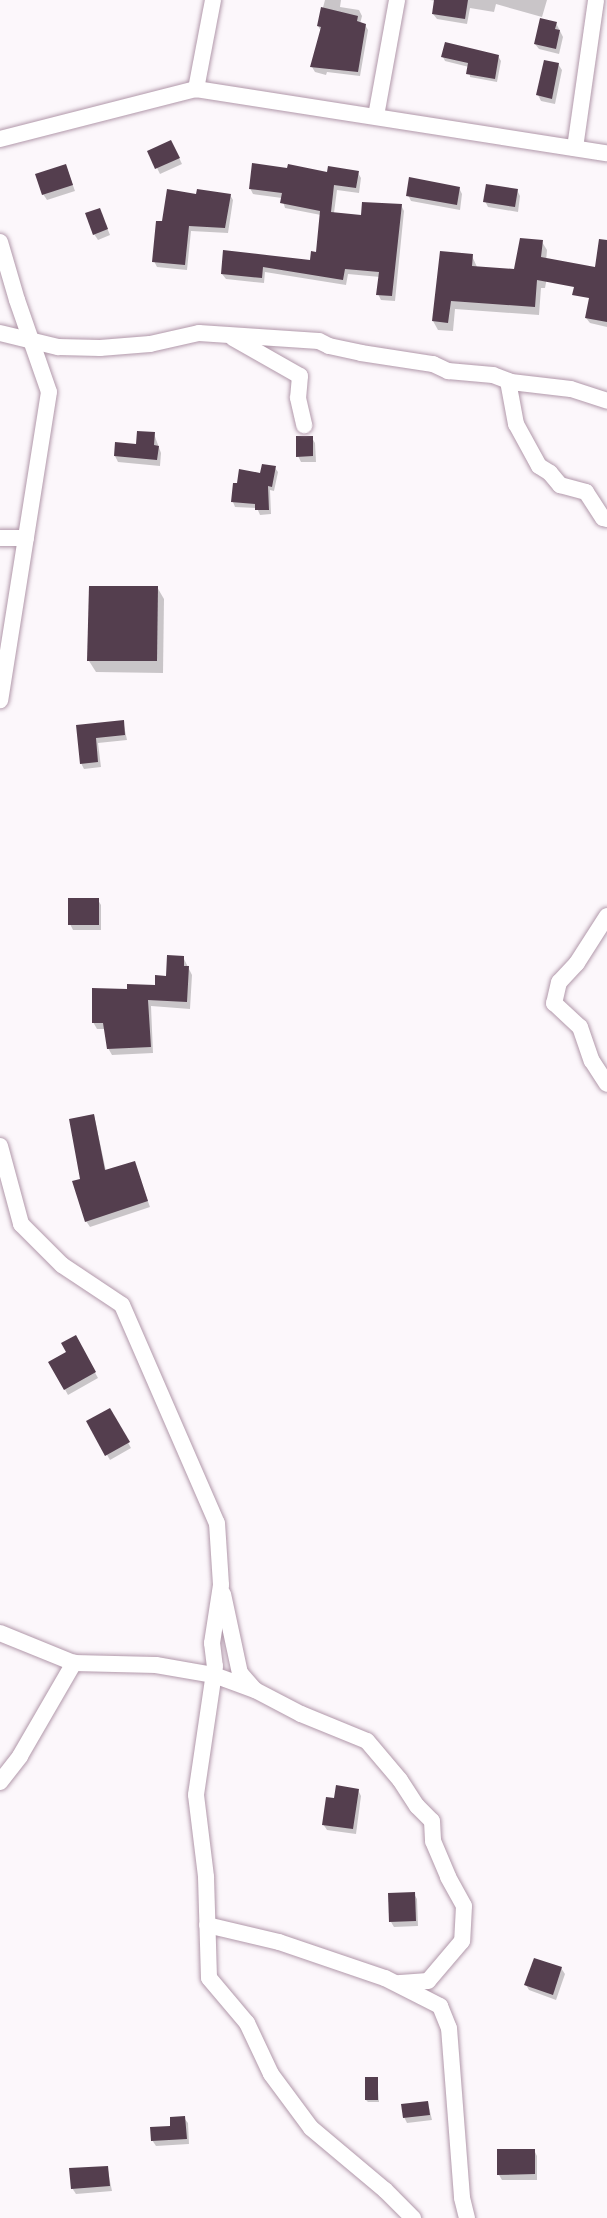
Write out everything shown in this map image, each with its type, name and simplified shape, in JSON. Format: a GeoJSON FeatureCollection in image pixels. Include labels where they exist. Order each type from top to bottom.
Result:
{"type":"FeatureCollection","features":[{"type":"Feature","properties":{"kind":"street"},"geometry":{"type":"LineString","coordinates":[[196,88],[213,0]]}},
{"type":"Feature","properties":{"kind":"street"},"geometry":{"type":"LineString","coordinates":[[376,116],[397,0]]}},
{"type":"Feature","properties":{"kind":"street"},"geometry":{"type":"LineString","coordinates":[[575,147],[596,0]]}},
{"type":"Feature","properties":{"kind":"street"},"geometry":{"type":"LineString","coordinates":[[0,139],[196,88],[607,153]]}},
{"type":"Feature","properties":{"kind":"street"},"geometry":{"type":"LineString","coordinates":[[0,242],[17,300],[49,392],[0,700]]}},
{"type":"Feature","properties":{"kind":"street"},"geometry":{"type":"LineString","coordinates":[[0,333],[58,347],[99,348],[150,344],[199,333],[319,341],[329,346],[361,353],[433,364],[448,371],[492,375],[508,381],[571,389],[607,401]]}},
{"type":"Feature","properties":{"kind":"street"},"geometry":{"type":"LineString","coordinates":[[230,336],[300,376],[298,398],[304,425]]}},
{"type":"Feature","properties":{"kind":"street"},"geometry":{"type":"LineString","coordinates":[[508,381],[516,424],[539,466],[550,473],[560,485],[586,492],[603,518],[607,519]]}},
{"type":"Feature","properties":{"kind":"street"},"geometry":{"type":"LineString","coordinates":[[0,538],[26,538]]}},
{"type":"Feature","properties":{"kind":"street"},"geometry":{"type":"LineString","coordinates":[[607,916],[577,963],[559,982],[554,1003],[580,1027],[592,1061],[607,1084]]}},
{"type":"Feature","properties":{"kind":"street"},"geometry":{"type":"LineString","coordinates":[[0,1146],[21,1224],[62,1265],[122,1305],[217,1523],[221,1585],[240,1673],[255,1690]]}},
{"type":"Feature","properties":{"kind":"street"},"geometry":{"type":"LineString","coordinates":[[221,1585],[212,1643],[214,1670],[196,1795],[206,1877],[209,1978],[247,2023],[271,2074],[311,2128],[385,2190],[413,2218]]}},
{"type":"Feature","properties":{"kind":"street"},"geometry":{"type":"LineString","coordinates":[[0,1633],[74,1663],[156,1665],[214,1670],[301,1714],[367,1741],[400,1780],[417,1806],[432,1821],[433,1841],[448,1877],[464,1906],[462,1941],[428,1981],[397,1983]]}},
{"type":"Feature","properties":{"kind":"street"},"geometry":{"type":"LineString","coordinates":[[0,1782],[20,1756],[74,1663]]}},
{"type":"Feature","properties":{"kind":"street"},"geometry":{"type":"LineString","coordinates":[[207,1925],[279,1942],[397,1983],[440,2006],[449,2028],[462,2198],[467,2218]]}},
{"type":"Feature","properties":{"kind":"building"},"geometry":{"type":"Polygon","coordinates":[[[434,0],[468,0],[465,19],[432,14],[434,0]]]}},
{"type":"Feature","properties":{"kind":"building"},"geometry":{"type":"Polygon","coordinates":[[[321,7],[358,16],[357,21],[366,24],[358,72],[310,67],[321,27],[317,26],[321,7]]]}},
{"type":"Feature","properties":{"kind":"building"},"geometry":{"type":"Polygon","coordinates":[[[540,18],[557,22],[555,29],[560,30],[556,49],[534,44],[540,18]]]}},
{"type":"Feature","properties":{"kind":"building"},"geometry":{"type":"Polygon","coordinates":[[[445,42],[499,55],[495,79],[466,74],[468,63],[441,57],[445,42]]]}},
{"type":"Feature","properties":{"kind":"building"},"geometry":{"type":"Polygon","coordinates":[[[544,60],[559,63],[552,99],[536,95],[544,60]]]}},
{"type":"Feature","properties":{"kind":"building"},"geometry":{"type":"Polygon","coordinates":[[[171,140],[180,158],[155,169],[147,151],[171,140]]]}},
{"type":"Feature","properties":{"kind":"building"},"geometry":{"type":"Polygon","coordinates":[[[252,163],[287,168],[288,164],[327,172],[328,166],[359,171],[356,188],[334,185],[331,212],[361,215],[362,202],[402,204],[392,296],[376,295],[379,272],[345,269],[343,280],[263,267],[262,278],[221,274],[223,250],[310,260],[311,251],[316,252],[320,211],[280,203],[282,193],[249,189],[252,163]]]}},
{"type":"Feature","properties":{"kind":"building"},"geometry":{"type":"Polygon","coordinates":[[[66,164],[73,185],[42,195],[35,174],[66,164]]]}},
{"type":"Feature","properties":{"kind":"building"},"geometry":{"type":"Polygon","coordinates":[[[409,177],[460,187],[457,205],[406,196],[409,177]]]}},
{"type":"Feature","properties":{"kind":"building"},"geometry":{"type":"Polygon","coordinates":[[[486,184],[518,189],[515,207],[483,202],[486,184]]]}},
{"type":"Feature","properties":{"kind":"building"},"geometry":{"type":"Polygon","coordinates":[[[167,189],[196,194],[197,189],[231,194],[225,228],[189,226],[185,265],[152,262],[156,221],[162,221],[167,189]]]}},
{"type":"Feature","properties":{"kind":"building"},"geometry":{"type":"Polygon","coordinates":[[[100,208],[108,229],[93,235],[85,213],[100,208]]]}},
{"type":"Feature","properties":{"kind":"building"},"geometry":{"type":"Polygon","coordinates":[[[520,238],[543,240],[541,257],[595,267],[599,239],[607,240],[607,322],[585,318],[589,298],[572,295],[574,287],[537,280],[535,307],[451,301],[448,323],[432,321],[440,251],[473,254],[472,266],[514,269],[520,238]]]}},
{"type":"Feature","properties":{"kind":"building"},"geometry":{"type":"Polygon","coordinates":[[[137,431],[155,432],[154,445],[159,446],[157,460],[114,456],[115,442],[136,444],[137,431]]]}},
{"type":"Feature","properties":{"kind":"building"},"geometry":{"type":"Polygon","coordinates":[[[296,436],[313,436],[313,456],[296,457],[296,436]]]}},
{"type":"Feature","properties":{"kind":"building"},"geometry":{"type":"Polygon","coordinates":[[[262,464],[276,466],[272,487],[268,486],[269,510],[255,510],[255,504],[231,502],[233,483],[237,483],[239,469],[260,473],[262,464]]]}},
{"type":"Feature","properties":{"kind":"building"},"geometry":{"type":"Polygon","coordinates":[[[89,586],[158,586],[157,661],[87,661],[89,586]]]}},
{"type":"Feature","properties":{"kind":"building"},"geometry":{"type":"Polygon","coordinates":[[[124,720],[125,735],[96,738],[98,762],[80,764],[76,725],[124,720]]]}},
{"type":"Feature","properties":{"kind":"building"},"geometry":{"type":"Polygon","coordinates":[[[68,898],[99,898],[99,925],[68,925],[68,898]]]}},
{"type":"Feature","properties":{"kind":"building"},"geometry":{"type":"Polygon","coordinates":[[[167,955],[184,956],[184,966],[189,966],[187,1002],[148,1000],[151,1047],[107,1049],[103,1023],[92,1023],[92,988],[127,989],[127,984],[155,985],[155,975],[166,976],[167,955]]]}},
{"type":"Feature","properties":{"kind":"building"},"geometry":{"type":"Polygon","coordinates":[[[94,1114],[105,1170],[135,1161],[148,1201],[85,1222],[72,1181],[80,1179],[69,1119],[94,1114]]]}},
{"type":"Feature","properties":{"kind":"building"},"geometry":{"type":"Polygon","coordinates":[[[76,1335],[96,1372],[64,1390],[48,1362],[66,1352],[61,1343],[76,1335]]]}},
{"type":"Feature","properties":{"kind":"building"},"geometry":{"type":"Polygon","coordinates":[[[110,1408],[130,1442],[105,1456],[86,1421],[110,1408]]]}},
{"type":"Feature","properties":{"kind":"building"},"geometry":{"type":"Polygon","coordinates":[[[336,1785],[359,1789],[353,1829],[322,1825],[326,1797],[334,1798],[336,1785]]]}},
{"type":"Feature","properties":{"kind":"building"},"geometry":{"type":"Polygon","coordinates":[[[415,1892],[416,1921],[389,1922],[388,1893],[415,1892]]]}},
{"type":"Feature","properties":{"kind":"building"},"geometry":{"type":"Polygon","coordinates":[[[534,1958],[562,1967],[553,1995],[524,1985],[534,1958]]]}},
{"type":"Feature","properties":{"kind":"building"},"geometry":{"type":"Polygon","coordinates":[[[365,2077],[378,2077],[378,2100],[365,2100],[365,2077]]]}},
{"type":"Feature","properties":{"kind":"building"},"geometry":{"type":"Polygon","coordinates":[[[428,2101],[430,2115],[403,2118],[401,2104],[428,2101]]]}},
{"type":"Feature","properties":{"kind":"building"},"geometry":{"type":"Polygon","coordinates":[[[185,2116],[187,2139],[151,2141],[150,2127],[170,2126],[170,2117],[185,2116]]]}},
{"type":"Feature","properties":{"kind":"building"},"geometry":{"type":"Polygon","coordinates":[[[497,2149],[535,2149],[535,2174],[497,2175],[497,2149]]]}},
{"type":"Feature","properties":{"kind":"building"},"geometry":{"type":"Polygon","coordinates":[[[108,2166],[110,2186],[71,2189],[69,2168],[108,2166]]]}}]}
